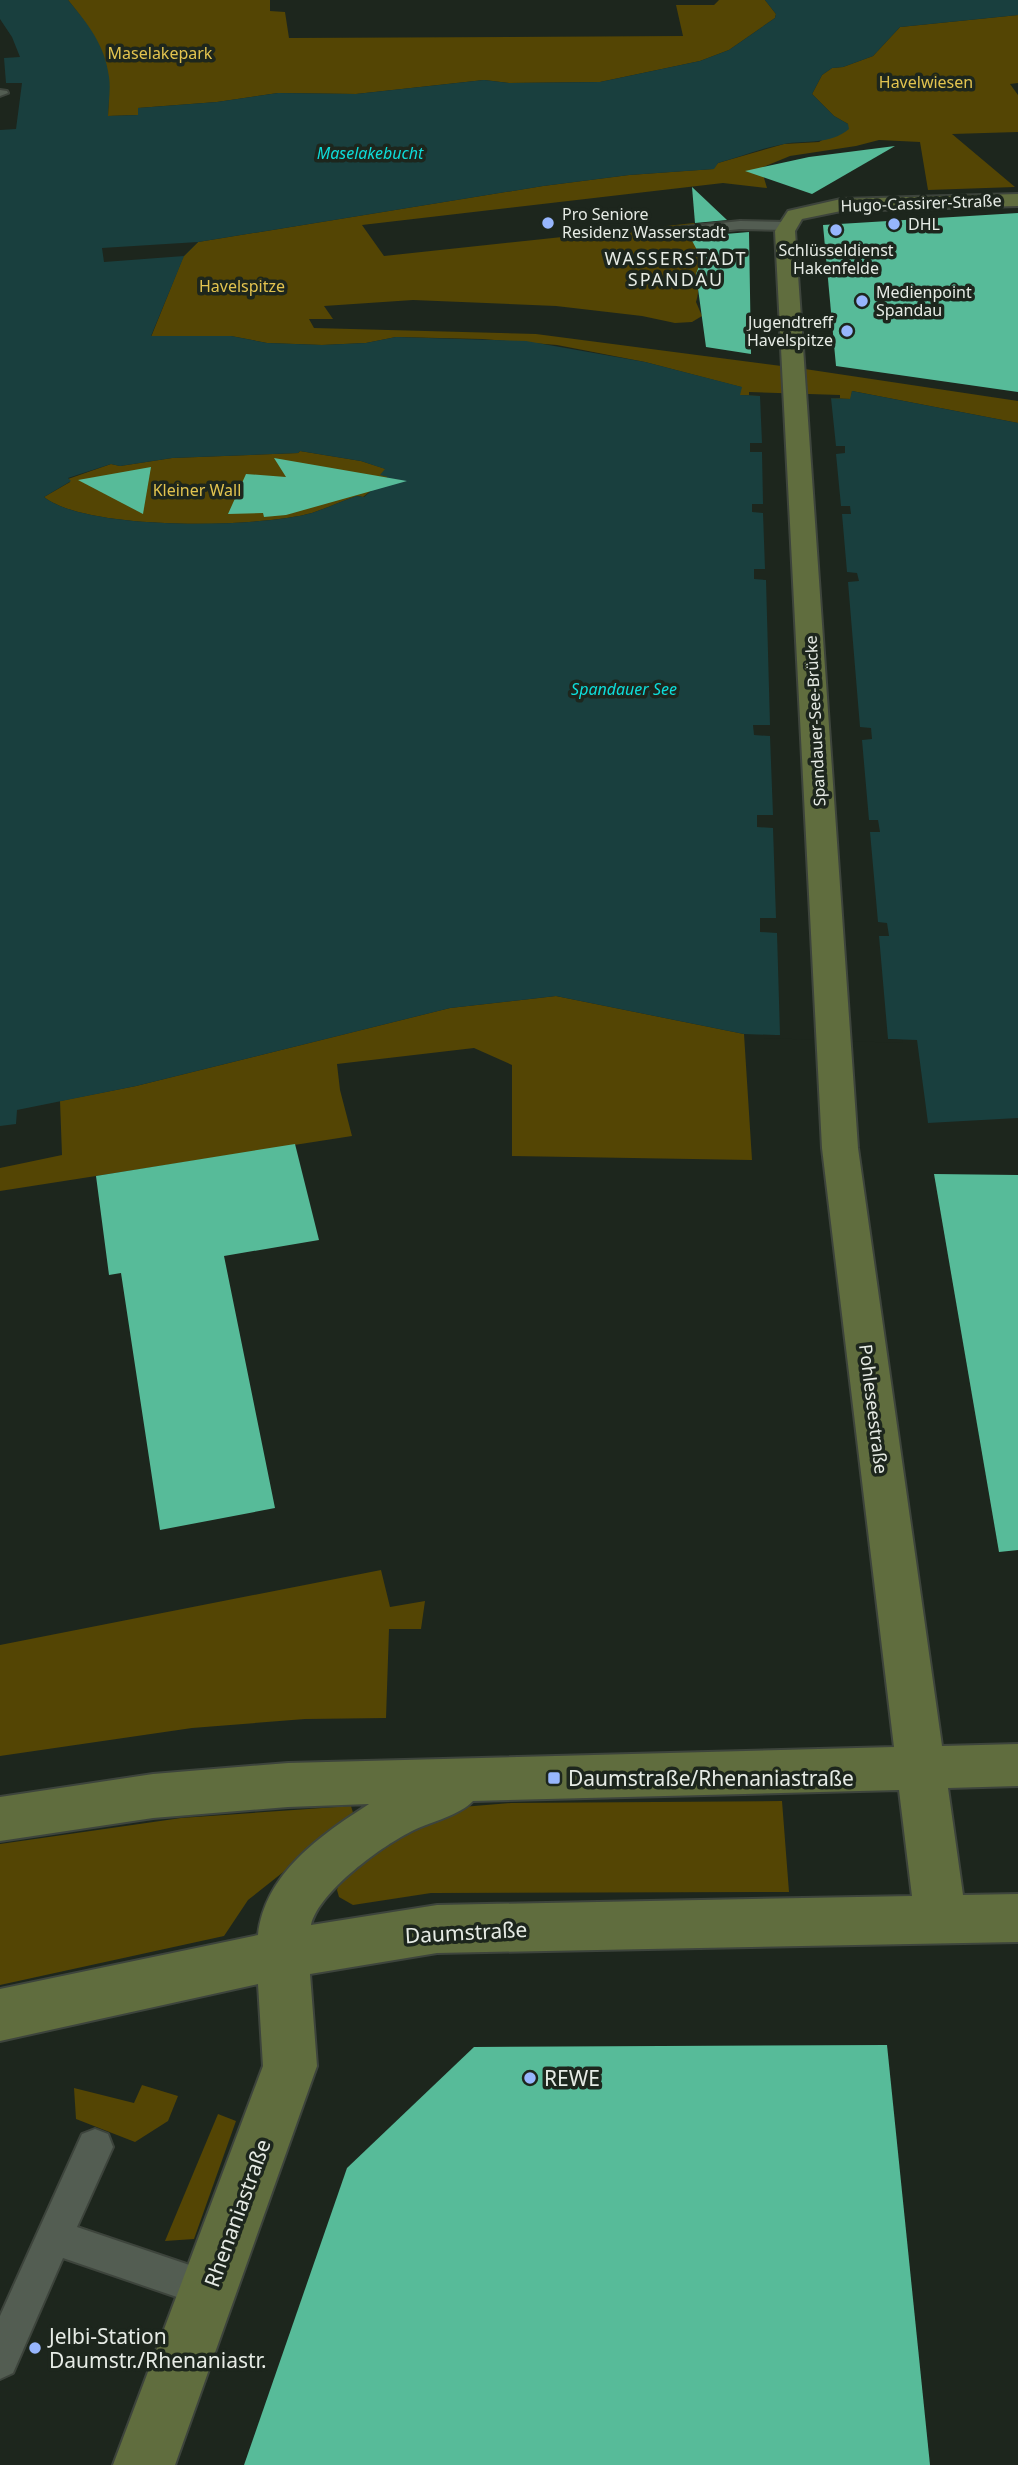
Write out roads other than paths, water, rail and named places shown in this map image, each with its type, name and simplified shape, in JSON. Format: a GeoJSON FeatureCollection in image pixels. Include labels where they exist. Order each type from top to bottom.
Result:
{"type":"FeatureCollection","features":[{"type":"Feature","properties":{"kind":"street","name":"Hugo-Cassirer-Straße"},"geometry":{"type":"LineString","coordinates":[[787,226],[795,215],[805,211],[841,205],[1018,200]]}},
{"type":"Feature","properties":{"kind":"street","name":"Spandauer-See-Brücke"},"geometry":{"type":"LineString","coordinates":[[787,226],[835,1051]]}},
{"type":"Feature","properties":{"kind":"street","name":"Pohleseestraße"},"geometry":{"type":"LineString","coordinates":[[835,1051],[840,1148],[921,1766]]}},
{"type":"Feature","properties":{"kind":"street"},"geometry":{"type":"LineString","coordinates":[[0,1819],[153,1796],[288,1785],[1018,1765]]}},
{"type":"Feature","properties":{"kind":"street"},"geometry":{"type":"LineString","coordinates":[[921,1766],[941,1920]]}},
{"type":"Feature","properties":{"kind":"street","name":"Rhenaniastraße"},"geometry":{"type":"LineString","coordinates":[[144,2465],[290,2066],[282,1954],[286,1916],[304,1886],[341,1850],[393,1816],[472,1781]]}},
{"type":"Feature","properties":{"kind":"street","name":"Daumstraße"},"geometry":{"type":"LineString","coordinates":[[0,2015],[282,1954],[438,1929],[1018,1918]]}},
{"type":"Feature","properties":{"kind":"lane"},"geometry":{"type":"LineString","coordinates":[[675,232],[740,225],[787,226]]}},
{"type":"Feature","properties":{"kind":"lane"},"geometry":{"type":"LineString","coordinates":[[0,2360],[95,2147]]}},
{"type":"Feature","properties":{"kind":"lane"},"geometry":{"type":"LineString","coordinates":[[54,2237],[209,2290]]}},
{"type":"Feature","properties":{"kind":"water","name":"Spandauer See"},"geometry":{"type":"Polygon","coordinates":[[[0,0],[68,0],[89,26],[104,55],[110,82],[108,116],[138,115],[138,108],[217,102],[278,93],[356,94],[484,80],[509,83],[600,82],[700,61],[729,50],[775,18],[776,14],[765,0],[1018,0],[1018,15],[900,27],[873,56],[843,67],[832,68],[822,75],[812,94],[834,116],[848,124],[849,129],[834,138],[768,148],[718,163],[714,169],[629,175],[543,186],[198,242],[184,256],[151,336],[231,336],[267,343],[322,345],[366,343],[396,337],[526,341],[645,362],[742,387],[740,395],[850,399],[852,391],[1018,423],[1018,1118],[928,1123],[917,1040],[744,1034],[556,996],[450,1008],[136,1086],[17,1110],[16,1124],[0,1126],[0,130],[16,129],[22,83],[6,83],[4,58],[20,57],[12,37],[0,19],[0,0]],[[300,451],[172,458],[120,466],[111,464],[68,478],[71,481],[44,497],[66,508],[134,521],[254,522],[312,513],[357,496],[364,497],[388,477],[380,475],[385,469],[361,461],[300,451]]]}},
{"type":"Feature","properties":{"kind":"place","name":"Pro Seniore Residenz Wasserstadt"},"geometry":{"type":"Point","coordinates":[548,223]}},
{"type":"Feature","properties":{"kind":"place","name":"DHL"},"geometry":{"type":"Point","coordinates":[894,224]}},
{"type":"Feature","properties":{"kind":"place","name":"Schlüsseldienst Hakenfelde"},"geometry":{"type":"Point","coordinates":[836,230]}},
{"type":"Feature","properties":{"kind":"place","name":"Medienpoint Spandau"},"geometry":{"type":"Point","coordinates":[862,301]}},
{"type":"Feature","properties":{"kind":"place","name":"Jugendtreff Havelspitze"},"geometry":{"type":"Point","coordinates":[847,331]}},
{"type":"Feature","properties":{"kind":"place","name":"Daumstraße/Rhenaniastraße"},"geometry":{"type":"Point","coordinates":[554,1778]}},
{"type":"Feature","properties":{"kind":"place","name":"REWE"},"geometry":{"type":"Point","coordinates":[530,2078]}},
{"type":"Feature","properties":{"kind":"place","name":"Jelbi-Station Daumstr./Rhenaniastr."},"geometry":{"type":"Point","coordinates":[35,2348]}},
{"type":"Feature","properties":{"kind":"district","name":"WASSERSTADT SPANDAU"},"geometry":{"type":"Point","coordinates":[676,268]}},
{"type":"Feature","properties":{"kind":"park label","name":"Maselakepark"},"geometry":{"type":"Point","coordinates":[160,53]}},
{"type":"Feature","properties":{"kind":"park label","name":"Havelwiesen"},"geometry":{"type":"Point","coordinates":[926,82]}},
{"type":"Feature","properties":{"kind":"park label","name":"Havelspitze"},"geometry":{"type":"Point","coordinates":[242,286]}},
{"type":"Feature","properties":{"kind":"park label","name":"Kleiner Wall"},"geometry":{"type":"Point","coordinates":[197,490]}},
{"type":"Feature","properties":{"kind":"water label","name":"Maselakebucht"},"geometry":{"type":"Point","coordinates":[370,153]}}]}
